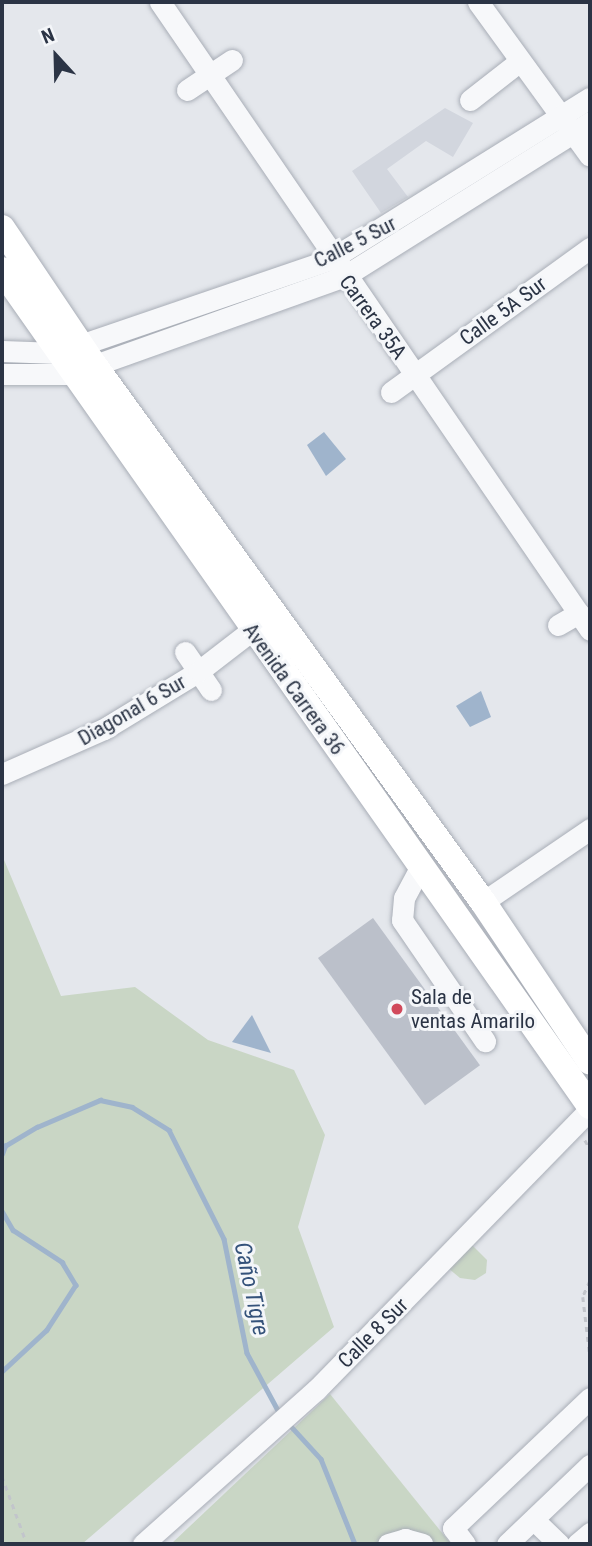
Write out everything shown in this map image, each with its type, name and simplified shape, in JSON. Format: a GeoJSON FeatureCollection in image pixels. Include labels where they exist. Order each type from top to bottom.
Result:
{"type":"FeatureCollection","features":[{"type":"Feature","properties":{"kind":"main road","name":"Avenida Carrera 36"},"geometry":{"type":"LineString","coordinates":[[2,228],[75,359],[252,630],[590,1107]]}},
{"type":"Feature","properties":{"kind":"main road","name":"Avenida Carrera 36"},"geometry":{"type":"LineString","coordinates":[[2,270],[75,359],[482,902],[590,1062]]}},
{"type":"Feature","properties":{"kind":"street","name":"Carrera 35A"},"geometry":{"type":"LineString","coordinates":[[160,2],[337,268],[536,533],[584,622]]}},
{"type":"Feature","properties":{"kind":"street"},"geometry":{"type":"LineString","coordinates":[[478,2],[520,61],[576,124],[590,156]]}},
{"type":"Feature","properties":{"kind":"street"},"geometry":{"type":"LineString","coordinates":[[187,90],[232,60]]}},
{"type":"Feature","properties":{"kind":"street"},"geometry":{"type":"LineString","coordinates":[[470,100],[520,61]]}},
{"type":"Feature","properties":{"kind":"street","name":"Calle 5 Sur"},"geometry":{"type":"LineString","coordinates":[[75,359],[337,268],[576,124],[590,98]]}},
{"type":"Feature","properties":{"kind":"street","name":"Calle 5A Sur"},"geometry":{"type":"LineString","coordinates":[[391,393],[590,248]]}},
{"type":"Feature","properties":{"kind":"street"},"geometry":{"type":"LineString","coordinates":[[2,351],[75,359]]}},
{"type":"Feature","properties":{"kind":"street"},"geometry":{"type":"LineString","coordinates":[[2,374],[75,359]]}},
{"type":"Feature","properties":{"kind":"street"},"geometry":{"type":"LineString","coordinates":[[558,625],[584,622]]}},
{"type":"Feature","properties":{"kind":"street","name":"Diagonal 6 Sur"},"geometry":{"type":"LineString","coordinates":[[2,774],[104,729],[199,671],[252,630]]}},
{"type":"Feature","properties":{"kind":"street"},"geometry":{"type":"LineString","coordinates":[[185,652],[211,690]]}},
{"type":"Feature","properties":{"kind":"street"},"geometry":{"type":"LineString","coordinates":[[482,902],[590,829]]}},
{"type":"Feature","properties":{"kind":"street"},"geometry":{"type":"LineString","coordinates":[[421,866],[404,898],[402,920],[485,1041]]}},
{"type":"Feature","properties":{"kind":"street","name":"Calle 8 Sur"},"geometry":{"type":"LineString","coordinates":[[143,1544],[316,1390],[590,1107]]}},
{"type":"Feature","properties":{"kind":"street"},"geometry":{"type":"LineString","coordinates":[[466,1544],[453,1528],[590,1398]]}},
{"type":"Feature","properties":{"kind":"street"},"geometry":{"type":"LineString","coordinates":[[507,1544],[590,1465]]}},
{"type":"Feature","properties":{"kind":"street"},"geometry":{"type":"LineString","coordinates":[[534,1520],[559,1544]]}},
{"type":"Feature","properties":{"kind":"street"},"geometry":{"type":"LineString","coordinates":[[577,1544],[590,1533]]}},
{"type":"Feature","properties":{"kind":"street"},"geometry":{"type":"LineString","coordinates":[[388,1544],[405,1539],[422,1544]]}},
{"type":"Feature","properties":{"kind":"path"},"geometry":{"type":"LineString","coordinates":[[590,1281],[583,1297],[590,1356]]}},
{"type":"Feature","properties":{"kind":"path"},"geometry":{"type":"LineString","coordinates":[[2,1476],[27,1544]]}},
{"type":"Feature","properties":{"kind":"shaded area"},"geometry":{"type":"Polygon","coordinates":[[[445,108],[473,123],[453,157],[426,141],[387,169],[408,197],[381,213],[352,171],[445,108]]]}},
{"type":"Feature","properties":{"kind":"green space"},"geometry":{"type":"Polygon","coordinates":[[[2,855],[61,996],[135,987],[208,1040],[294,1070],[325,1135],[298,1227],[334,1327],[82,1544],[2,1544],[2,855]]]}},
{"type":"Feature","properties":{"kind":"green space"},"geometry":{"type":"Polygon","coordinates":[[[470,1243],[487,1260],[486,1273],[475,1280],[460,1278],[448,1268],[470,1243]]]}},
{"type":"Feature","properties":{"kind":"green space"},"geometry":{"type":"Polygon","coordinates":[[[330,1394],[451,1544],[171,1544],[330,1394]]]}},
{"type":"Feature","properties":{"kind":"water"},"geometry":{"type":"Polygon","coordinates":[[[324,432],[346,459],[326,476],[307,445],[324,432]]]}},
{"type":"Feature","properties":{"kind":"water"},"geometry":{"type":"Polygon","coordinates":[[[481,691],[491,717],[470,727],[456,706],[481,691]]]}},
{"type":"Feature","properties":{"kind":"water"},"geometry":{"type":"Polygon","coordinates":[[[252,1015],[271,1053],[232,1042],[252,1015]]]}},
{"type":"Feature","properties":{"kind":"building","name":"Sala de ventas Amarilo"},"geometry":{"type":"Polygon","coordinates":[[[373,918],[480,1065],[425,1105],[318,958],[373,918]]]}},
{"type":"Feature","properties":{"kind":"waterway","name":"Caño Tigre"},"geometry":{"type":"LineString","coordinates":[[2,1154],[5,1146],[37,1127],[100,1100],[132,1107],[169,1130],[224,1239],[247,1353],[280,1414]]}},
{"type":"Feature","properties":{"kind":"waterway","name":"Caño Tigre"},"geometry":{"type":"LineString","coordinates":[[2,1211],[13,1230],[62,1262],[76,1285],[47,1330],[2,1372]]}},
{"type":"Feature","properties":{"kind":"waterway","name":"Caño Tigre"},"geometry":{"type":"LineString","coordinates":[[288,1423],[321,1459],[355,1544]]}},
{"type":"Feature","properties":{"kind":"place","name":"Sala de ventas Amarilo"},"geometry":{"type":"Point","coordinates":[397,1009]}}]}
